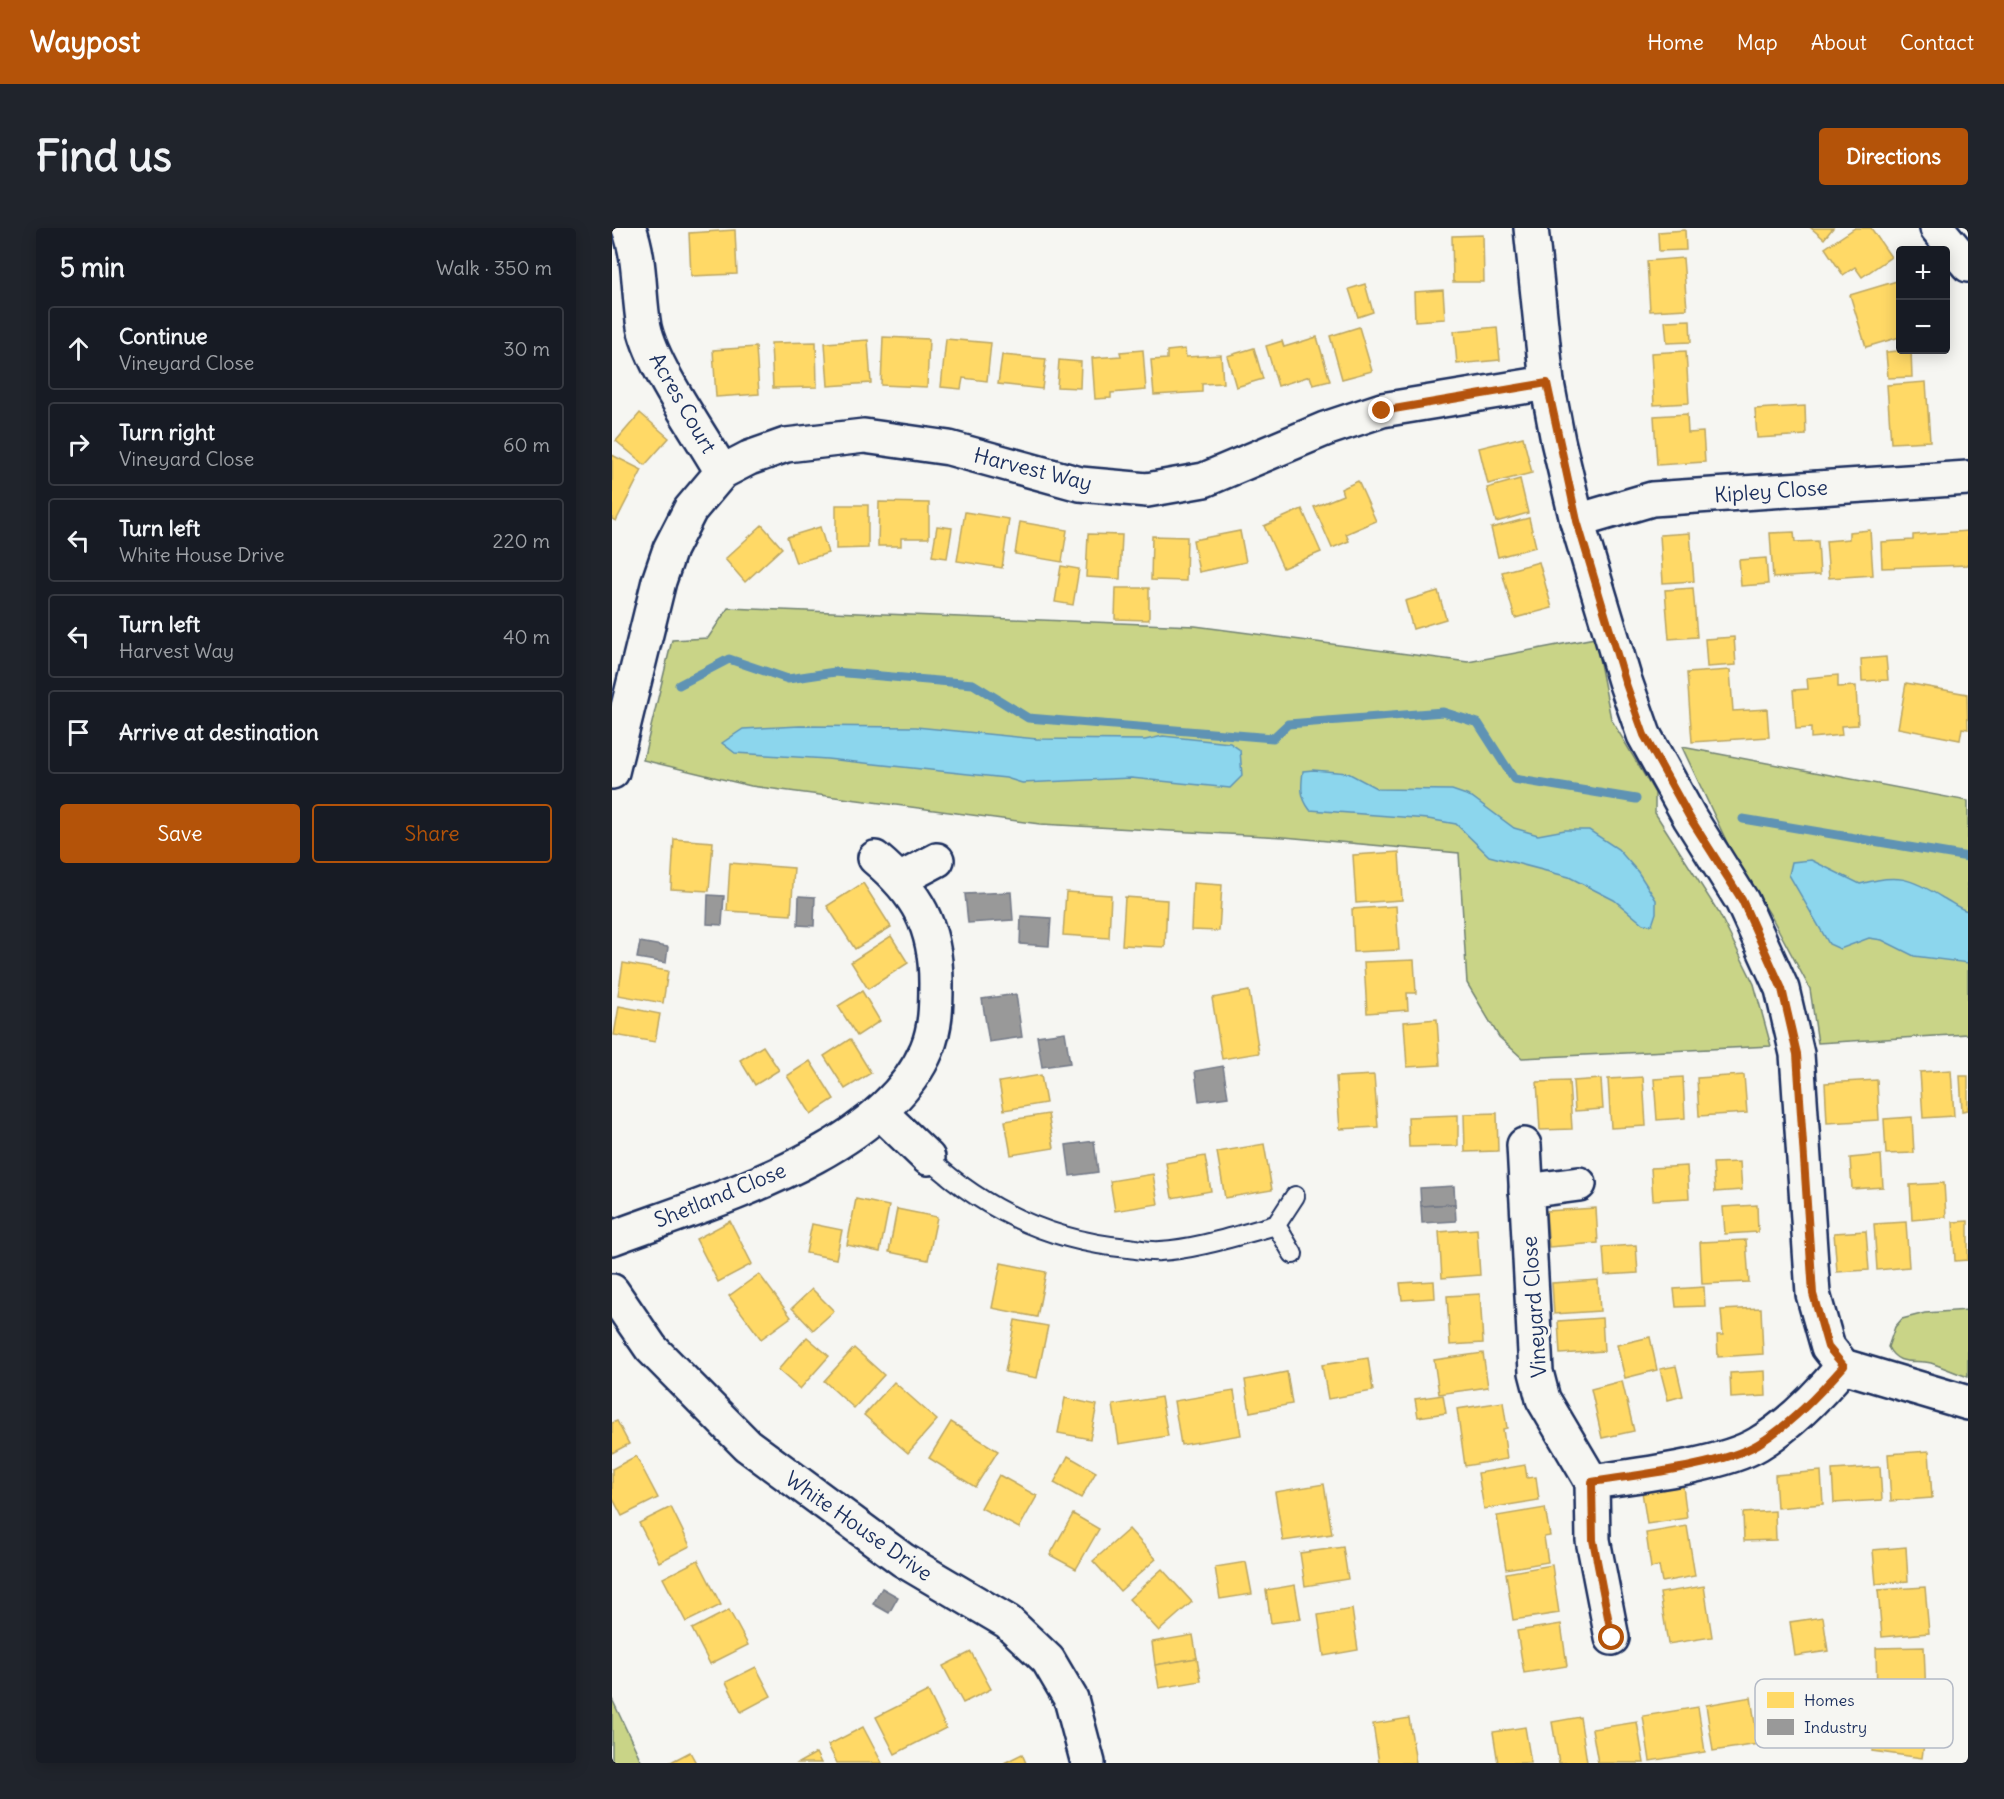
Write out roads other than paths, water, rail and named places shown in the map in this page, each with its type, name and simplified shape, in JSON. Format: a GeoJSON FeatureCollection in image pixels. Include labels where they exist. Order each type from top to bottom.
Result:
{"type":"FeatureCollection","features":[{"type":"Feature","properties":{"kind":"street","name":"Acres Court"},"geometry":{"type":"LineString","coordinates":[[629,228],[637,251],[645,328],[656,361],[722,472]]}},
{"type":"Feature","properties":{"kind":"street"},"geometry":{"type":"LineString","coordinates":[[1531,228],[1547,383],[1577,521],[1625,681],[1644,735],[1690,818],[1742,900],[1782,989],[1797,1054],[1813,1294],[1828,1347],[1844,1366],[1968,1403]]}},
{"type":"Feature","properties":{"kind":"street"},"geometry":{"type":"LineString","coordinates":[[1937,228],[1968,265]]}},
{"type":"Feature","properties":{"kind":"street","name":"Harvest Way"},"geometry":{"type":"LineString","coordinates":[[612,772],[659,580],[670,549],[690,510],[722,472],[749,458],[786,445],[864,436],[949,448],[1080,484],[1147,490],[1204,480],[1325,429],[1382,411],[1547,383]]}},
{"type":"Feature","properties":{"kind":"street","name":"Kipley Close"},"geometry":{"type":"LineString","coordinates":[[1577,521],[1652,499],[1968,478]]}},
{"type":"Feature","properties":{"kind":"street","name":"Shetland Close"},"geometry":{"type":"LineString","coordinates":[[612,1238],[765,1181],[860,1128],[881,1113],[917,1068],[927,1048],[936,1020],[936,977],[930,937],[920,910],[901,879],[875,858]]}},
{"type":"Feature","properties":{"kind":"street"},"geometry":{"type":"LineString","coordinates":[[901,879],[937,860]]}},
{"type":"Feature","properties":{"kind":"street"},"geometry":{"type":"LineString","coordinates":[[881,1113],[928,1158]]}},
{"type":"Feature","properties":{"kind":"street","name":"Vineyard Close"},"geometry":{"type":"LineString","coordinates":[[1524,1145],[1536,1372],[1544,1399],[1592,1482],[1593,1540],[1612,1638]]}},
{"type":"Feature","properties":{"kind":"street"},"geometry":{"type":"LineString","coordinates":[[1526,1191],[1579,1184]]}},
{"type":"Feature","properties":{"kind":"street","name":"White House Drive"},"geometry":{"type":"LineString","coordinates":[[612,1291],[651,1348],[747,1445],[903,1560],[1008,1622],[1048,1660],[1071,1699],[1088,1763]]}},
{"type":"Feature","properties":{"kind":"street"},"geometry":{"type":"LineString","coordinates":[[1592,1482],[1726,1457],[1757,1445],[1784,1426],[1844,1366]]}},
{"type":"Feature","properties":{"kind":"lane"},"geometry":{"type":"LineString","coordinates":[[928,1158],[952,1180],[1008,1216],[1056,1236],[1106,1246],[1159,1251],[1276,1226],[1295,1196]]}},
{"type":"Feature","properties":{"kind":"lane"},"geometry":{"type":"LineString","coordinates":[[1276,1226],[1293,1254]]}},
{"type":"Feature","properties":{"kind":"water"},"geometry":{"type":"Polygon","coordinates":[[[800,726],[916,727],[1037,739],[1145,740],[1163,736],[1230,743],[1240,750],[1242,776],[1230,788],[1131,778],[1022,783],[1006,778],[827,759],[735,753],[722,743],[743,729],[800,726]]]}},
{"type":"Feature","properties":{"kind":"water"},"geometry":{"type":"Polygon","coordinates":[[[1303,771],[1348,773],[1378,789],[1452,790],[1472,797],[1514,828],[1538,835],[1565,830],[1589,830],[1618,849],[1638,872],[1656,900],[1656,913],[1652,925],[1643,924],[1614,900],[1569,877],[1489,856],[1456,824],[1428,819],[1310,810],[1303,796],[1302,782],[1303,771]]]}},
{"type":"Feature","properties":{"kind":"water"},"geometry":{"type":"Polygon","coordinates":[[[1811,860],[1860,884],[1884,879],[1903,879],[1922,886],[1968,911],[1968,963],[1914,956],[1882,940],[1869,938],[1840,949],[1829,944],[1789,875],[1792,862],[1811,860]]]}},
{"type":"Feature","properties":{"kind":"waterway"},"geometry":{"type":"LineString","coordinates":[[679,685],[729,659],[788,679],[835,672],[973,684],[1028,718],[1273,738],[1288,724],[1443,712],[1478,723],[1514,779],[1636,799]]}},
{"type":"Feature","properties":{"kind":"waterway"},"geometry":{"type":"LineString","coordinates":[[1743,819],[1968,857]]}}]}
